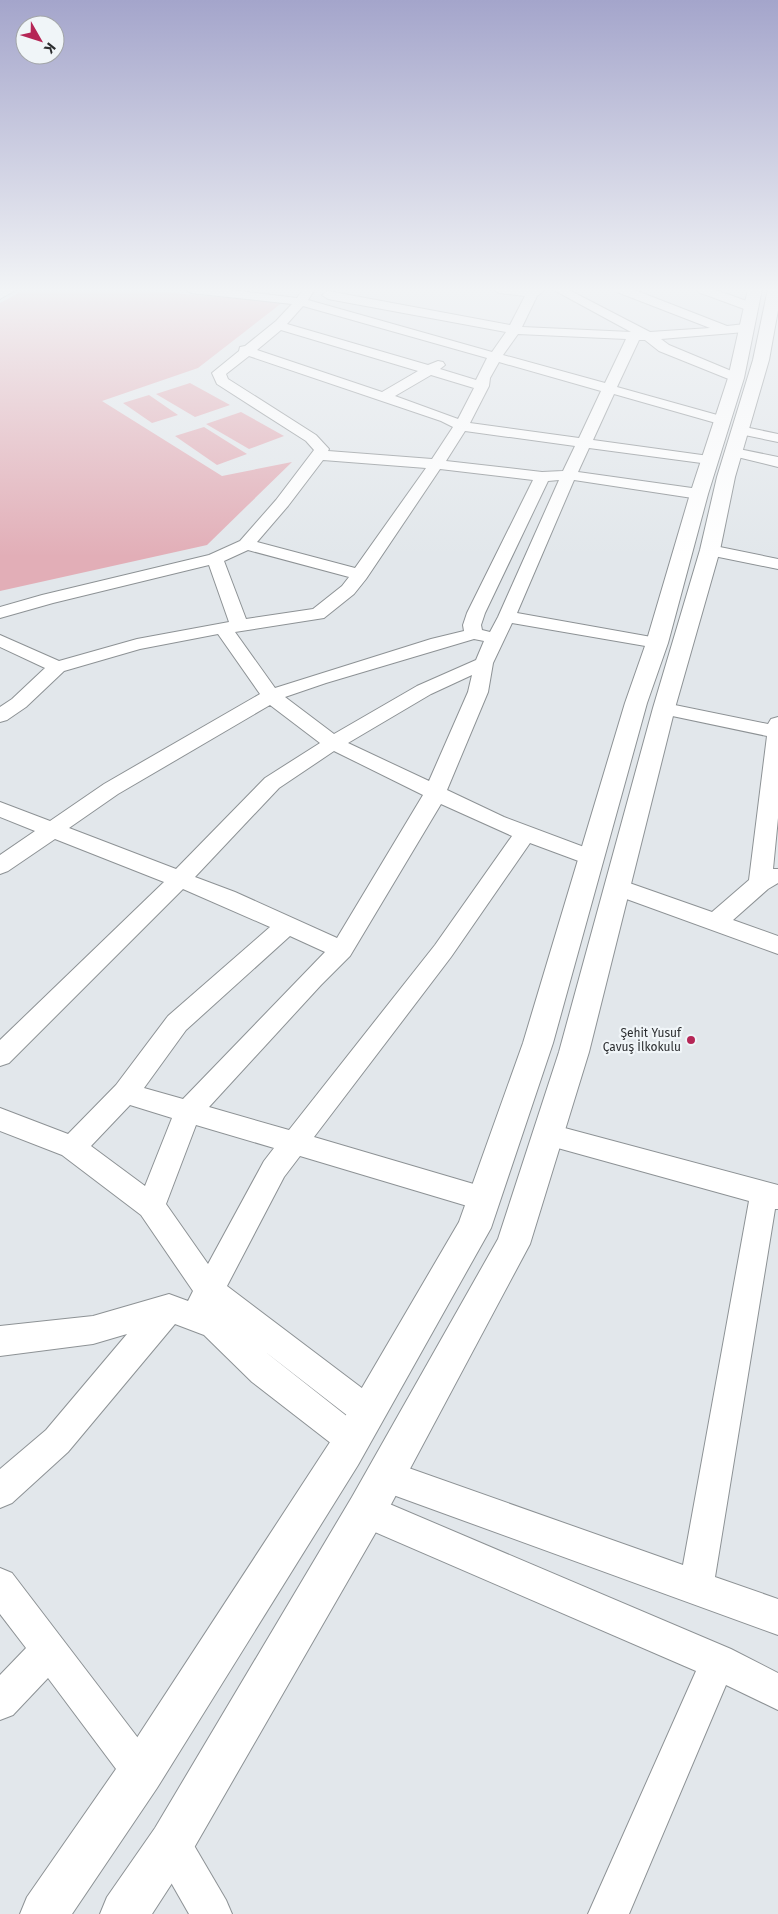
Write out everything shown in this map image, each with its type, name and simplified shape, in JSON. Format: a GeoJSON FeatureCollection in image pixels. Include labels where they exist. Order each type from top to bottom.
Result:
{"type":"FeatureCollection","features":[{"type":"Feature","properties":{"kind":"main road"},"geometry":{"type":"LineString","coordinates":[[124,1914],[171,1844],[366,1511],[513,1244],[546,1134],[574,1052],[664,708],[710,550],[736,378]]}},
{"type":"Feature","properties":{"kind":"main road"},"geometry":{"type":"LineString","coordinates":[[44,1914],[141,1772],[352,1440],[474,1228],[538,1043],[636,703],[657,643],[699,494],[726,441],[753,378]]}},
{"type":"Feature","properties":{"kind":"street"},"geometry":{"type":"LineString","coordinates":[[0,613],[48,599],[215,559],[246,544],[282,503],[322,450],[311,438],[221,378]]}},
{"type":"Feature","properties":{"kind":"street"},"geometry":{"type":"LineString","coordinates":[[328,378],[446,418],[460,426],[584,443],[726,441],[778,438]]}},
{"type":"Feature","properties":{"kind":"street"},"geometry":{"type":"LineString","coordinates":[[383,397],[417,378]]}},
{"type":"Feature","properties":{"kind":"street"},"geometry":{"type":"LineString","coordinates":[[455,378],[482,386]]}},
{"type":"Feature","properties":{"kind":"street"},"geometry":{"type":"LineString","coordinates":[[0,716],[19,703],[57,667],[137,644],[318,614],[348,590],[403,514],[460,426],[482,386],[482,378]]}},
{"type":"Feature","properties":{"kind":"street"},"geometry":{"type":"LineString","coordinates":[[570,378],[610,390],[778,462]]}},
{"type":"Feature","properties":{"kind":"street"},"geometry":{"type":"LineString","coordinates":[[0,866],[112,789],[253,705],[272,696],[375,661],[484,636],[506,617],[569,475],[617,378]]}},
{"type":"Feature","properties":{"kind":"street"},"geometry":{"type":"LineString","coordinates":[[319,455],[434,464],[542,477],[569,475],[699,494]]}},
{"type":"Feature","properties":{"kind":"street"},"geometry":{"type":"LineString","coordinates":[[151,1206],[188,1112],[312,979],[342,950],[435,794],[478,692],[484,663],[484,636],[472,625],[476,613],[542,477]]}},
{"type":"Feature","properties":{"kind":"street"},"geometry":{"type":"LineString","coordinates":[[246,544],[360,575]]}},
{"type":"Feature","properties":{"kind":"street"},"geometry":{"type":"LineString","coordinates":[[710,550],[778,564]]}},
{"type":"Feature","properties":{"kind":"street"},"geometry":{"type":"LineString","coordinates":[[215,559],[232,627],[272,696],[332,743],[435,794],[526,833],[592,858]]}},
{"type":"Feature","properties":{"kind":"street"},"geometry":{"type":"LineString","coordinates":[[506,617],[657,643]]}},
{"type":"Feature","properties":{"kind":"street"},"geometry":{"type":"LineString","coordinates":[[0,640],[57,667]]}},
{"type":"Feature","properties":{"kind":"street"},"geometry":{"type":"LineString","coordinates":[[0,1056],[180,879],[272,783],[332,743],[424,690],[484,663]]}},
{"type":"Feature","properties":{"kind":"street"},"geometry":{"type":"LineString","coordinates":[[665,709],[777,729],[769,878],[716,922]]}},
{"type":"Feature","properties":{"kind":"street"},"geometry":{"type":"LineString","coordinates":[[0,809],[180,879],[342,950]]}},
{"type":"Feature","properties":{"kind":"street"},"geometry":{"type":"LineString","coordinates":[[0,1491],[57,1441],[182,1312],[209,1290],[274,1170],[404,1000],[444,951],[526,833]]}},
{"type":"Feature","properties":{"kind":"street"},"geometry":{"type":"LineString","coordinates":[[618,887],[778,945]]}},
{"type":"Feature","properties":{"kind":"street"},"geometry":{"type":"LineString","coordinates":[[72,1148],[125,1093],[177,1022],[288,925]]}},
{"type":"Feature","properties":{"kind":"street"},"geometry":{"type":"LineString","coordinates":[[125,1093],[484,1199]]}},
{"type":"Feature","properties":{"kind":"street"},"geometry":{"type":"LineString","coordinates":[[0,1119],[72,1148],[151,1206],[209,1290],[368,1412]]}},
{"type":"Feature","properties":{"kind":"street"},"geometry":{"type":"LineString","coordinates":[[546,1134],[771,1195],[696,1587]]}},
{"type":"Feature","properties":{"kind":"street"},"geometry":{"type":"LineString","coordinates":[[0,1341],[93,1330],[182,1312],[214,1324],[263,1371],[352,1440]]}},
{"type":"Feature","properties":{"kind":"street"},"geometry":{"type":"LineString","coordinates":[[386,1476],[778,1617]]}},
{"type":"Feature","properties":{"kind":"street"},"geometry":{"type":"LineString","coordinates":[[366,1511],[718,1662],[778,1692]]}},
{"type":"Feature","properties":{"kind":"street"},"geometry":{"type":"LineString","coordinates":[[1,1590],[141,1772]]}},
{"type":"Feature","properties":{"kind":"street"},"geometry":{"type":"LineString","coordinates":[[0,1702],[49,1650]]}},
{"type":"Feature","properties":{"kind":"street"},"geometry":{"type":"LineString","coordinates":[[608,1914],[718,1662]]}},
{"type":"Feature","properties":{"kind":"street"},"geometry":{"type":"LineString","coordinates":[[171,1844],[212,1914]]}},
{"type":"Feature","properties":{"kind":"shaded area"},"geometry":{"type":"Polygon","coordinates":[[[0,378],[168,378],[102,401],[222,476],[292,462],[207,545],[0,591],[0,378]]]}},
{"type":"Feature","properties":{"kind":"shaded area"},"geometry":{"type":"Polygon","coordinates":[[[190,383],[230,405],[195,417],[156,394],[190,383]]]}},
{"type":"Feature","properties":{"kind":"shaded area"},"geometry":{"type":"Polygon","coordinates":[[[149,395],[178,415],[152,423],[123,403],[149,395]]]}},
{"type":"Feature","properties":{"kind":"shaded area"},"geometry":{"type":"Polygon","coordinates":[[[241,412],[284,436],[249,449],[206,424],[241,412]]]}},
{"type":"Feature","properties":{"kind":"shaded area"},"geometry":{"type":"Polygon","coordinates":[[[204,427],[247,454],[217,465],[175,436],[204,427]]]}},
{"type":"Feature","properties":{"kind":"place","name":"Şehit Yusuf Çavuş İlkokulu"},"geometry":{"type":"Point","coordinates":[691,1040]}}]}
